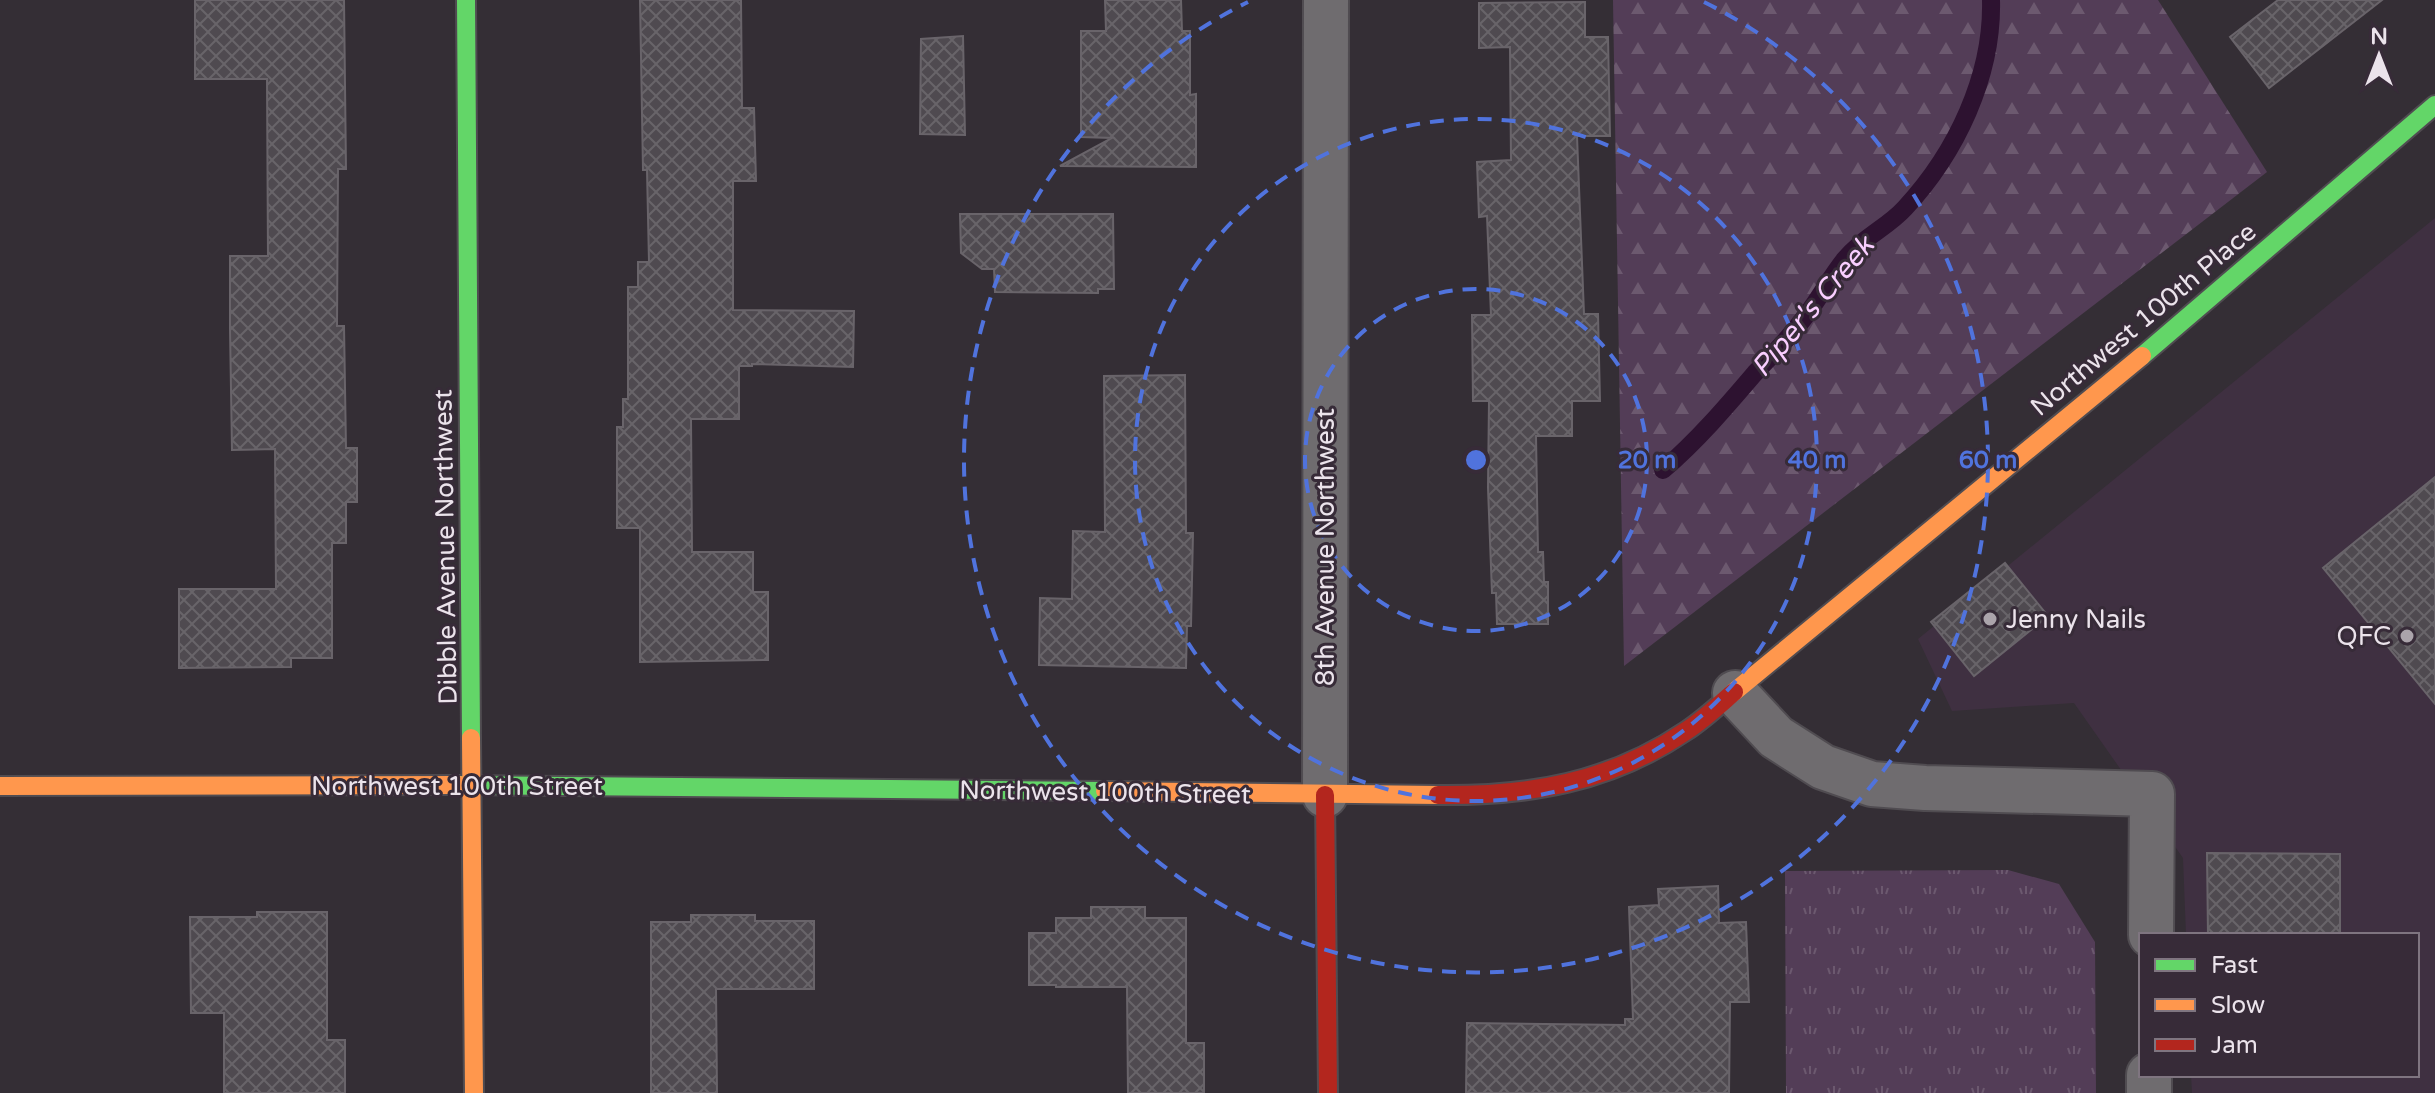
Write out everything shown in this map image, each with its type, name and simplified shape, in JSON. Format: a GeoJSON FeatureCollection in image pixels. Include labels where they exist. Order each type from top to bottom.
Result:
{"type":"FeatureCollection","features":[{"type":"Feature","properties":{"kind":"main road","name":"Dibble Avenue Northwest"},"geometry":{"type":"LineString","coordinates":[[466,0],[474,1093]]}},
{"type":"Feature","properties":{"kind":"main road","name":"Northwest 100th Place"},"geometry":{"type":"LineString","coordinates":[[1735,693],[2125,371],[2435,105]]}},
{"type":"Feature","properties":{"kind":"main road","name":"Northwest 100th Street"},"geometry":{"type":"LineString","coordinates":[[0,786],[473,785],[1325,795],[1527,792],[1584,780],[1637,760],[1675,739],[1735,693]]}},
{"type":"Feature","properties":{"kind":"main road","name":"8th Avenue Northwest"},"geometry":{"type":"LineString","coordinates":[[1325,795],[1328,1093]]}},
{"type":"Feature","properties":{"kind":"street","name":"8th Avenue Northwest"},"geometry":{"type":"LineString","coordinates":[[1325,795],[1326,0]]}},
{"type":"Feature","properties":{"kind":"street"},"geometry":{"type":"LineString","coordinates":[[1735,693],[1776,737],[1823,767],[1872,784],[2152,794],[2151,933]]}},
{"type":"Feature","properties":{"kind":"shaded area"},"geometry":{"type":"Polygon","coordinates":[[[2435,218],[2435,1093],[2192,1093],[2191,1077],[2419,1077],[2419,933],[2186,933],[2183,858],[2074,703],[1952,711],[1918,639],[2435,218]]]}},
{"type":"Feature","properties":{"kind":"green space"},"geometry":{"type":"Polygon","coordinates":[[[1613,0],[2158,0],[2267,172],[1624,666],[1613,0]]]}},
{"type":"Feature","properties":{"kind":"green space"},"geometry":{"type":"Polygon","coordinates":[[[2008,870],[2059,884],[2095,942],[2096,1093],[1786,1093],[1785,871],[2008,870]]]}},
{"type":"Feature","properties":{"kind":"building"},"geometry":{"type":"Polygon","coordinates":[[[195,0],[344,0],[346,169],[338,169],[337,326],[344,326],[346,448],[357,448],[357,502],[346,502],[346,543],[332,543],[332,658],[291,658],[291,667],[179,668],[179,589],[276,589],[275,449],[232,450],[230,256],[268,256],[267,79],[195,79],[195,0]]]}},
{"type":"Feature","properties":{"kind":"building"},"geometry":{"type":"Polygon","coordinates":[[[640,0],[741,0],[742,108],[754,108],[756,181],[733,181],[733,310],[854,311],[853,367],[739,366],[739,419],[691,419],[692,552],[753,552],[753,592],[768,592],[768,660],[640,662],[640,528],[617,528],[617,427],[623,427],[623,399],[628,399],[628,287],[638,287],[638,262],[649,262],[647,170],[643,170],[640,0]]]}},
{"type":"Feature","properties":{"kind":"building"},"geometry":{"type":"Polygon","coordinates":[[[1105,0],[1181,0],[1182,31],[1190,31],[1190,95],[1196,94],[1196,167],[1060,166],[1112,138],[1081,137],[1081,31],[1106,31],[1105,0]]]}},
{"type":"Feature","properties":{"kind":"building"},"geometry":{"type":"Polygon","coordinates":[[[2278,0],[2382,0],[2269,88],[2230,37],[2278,0]]]}},
{"type":"Feature","properties":{"kind":"building"},"geometry":{"type":"Polygon","coordinates":[[[1585,2],[1585,37],[1608,37],[1610,136],[1577,136],[1584,314],[1598,314],[1600,401],[1572,401],[1572,436],[1536,436],[1538,552],[1543,552],[1544,582],[1548,582],[1548,624],[1497,624],[1496,593],[1492,593],[1488,488],[1489,401],[1473,401],[1472,315],[1491,315],[1487,216],[1479,217],[1477,162],[1511,160],[1510,47],[1479,48],[1479,3],[1585,2]]]}},
{"type":"Feature","properties":{"kind":"building"},"geometry":{"type":"Polygon","coordinates":[[[963,36],[965,135],[920,134],[921,39],[963,36]]]}},
{"type":"Feature","properties":{"kind":"building"},"geometry":{"type":"Polygon","coordinates":[[[960,214],[1113,214],[1114,289],[1098,289],[1098,293],[995,292],[994,269],[982,269],[961,253],[960,214]]]}},
{"type":"Feature","properties":{"kind":"building"},"geometry":{"type":"Polygon","coordinates":[[[1185,375],[1186,533],[1193,533],[1191,626],[1187,626],[1186,668],[1039,665],[1040,598],[1072,599],[1073,531],[1105,532],[1104,376],[1185,375]]]}},
{"type":"Feature","properties":{"kind":"building","name":"QFC"},"geometry":{"type":"Polygon","coordinates":[[[2435,477],[2435,704],[2323,568],[2435,477]]]}},
{"type":"Feature","properties":{"kind":"building","name":"Jenny Nails"},"geometry":{"type":"Polygon","coordinates":[[[2005,563],[2048,616],[1974,676],[1931,622],[2005,563]]]}},
{"type":"Feature","properties":{"kind":"building"},"geometry":{"type":"Polygon","coordinates":[[[2207,853],[2340,854],[2340,933],[2208,933],[2207,853]]]}},
{"type":"Feature","properties":{"kind":"building"},"geometry":{"type":"Polygon","coordinates":[[[1718,886],[1719,923],[1746,922],[1749,1002],[1730,1002],[1729,1093],[1466,1093],[1467,1023],[1625,1025],[1625,1019],[1633,1019],[1629,907],[1659,905],[1658,889],[1718,886]]]}},
{"type":"Feature","properties":{"kind":"building"},"geometry":{"type":"Polygon","coordinates":[[[1091,907],[1145,907],[1145,918],[1186,918],[1186,1043],[1204,1043],[1204,1093],[1128,1093],[1127,987],[1029,985],[1029,933],[1056,933],[1056,918],[1091,918],[1091,907]]]}},
{"type":"Feature","properties":{"kind":"building"},"geometry":{"type":"Polygon","coordinates":[[[257,912],[327,912],[327,1040],[345,1040],[345,1093],[224,1093],[224,1013],[191,1013],[190,917],[257,917],[257,912]]]}},
{"type":"Feature","properties":{"kind":"building"},"geometry":{"type":"Polygon","coordinates":[[[691,915],[755,915],[755,921],[814,921],[814,989],[716,989],[717,1093],[651,1093],[651,922],[691,922],[691,915]]]}},
{"type":"Feature","properties":{"kind":"waterway","name":"Piper's Creek"},"geometry":{"type":"LineString","coordinates":[[1663,470],[1699,436],[1789,337],[1845,259],[1905,208],[1940,163],[1968,112],[1978,85],[1986,57],[1991,0]]}},
{"type":"Feature","properties":{"kind":"traffic: fast"},"geometry":{"type":"LineString","coordinates":[[466,0],[471,738]]}},
{"type":"Feature","properties":{"kind":"traffic: fast"},"geometry":{"type":"LineString","coordinates":[[2142,356],[2435,105]]}},
{"type":"Feature","properties":{"kind":"traffic: fast"},"geometry":{"type":"LineString","coordinates":[[460,785],[1105,791]]}},
{"type":"Feature","properties":{"kind":"traffic: slow"},"geometry":{"type":"LineString","coordinates":[[1734,692],[2142,356]]}},
{"type":"Feature","properties":{"kind":"traffic: slow"},"geometry":{"type":"LineString","coordinates":[[471,738],[474,1093]]}},
{"type":"Feature","properties":{"kind":"traffic: slow"},"geometry":{"type":"LineString","coordinates":[[0,786],[460,785]]}},
{"type":"Feature","properties":{"kind":"traffic: slow"},"geometry":{"type":"LineString","coordinates":[[1105,791],[1438,795]]}},
{"type":"Feature","properties":{"kind":"traffic: jam"},"geometry":{"type":"LineString","coordinates":[[1438,795],[1536,789],[1598,774],[1657,749],[1692,727],[1734,692]]}},
{"type":"Feature","properties":{"kind":"traffic: jam"},"geometry":{"type":"LineString","coordinates":[[1325,795],[1328,1093]]}},
{"type":"Feature","properties":{"kind":"place","name":"Jenny Nails"},"geometry":{"type":"Point","coordinates":[1990,619]}},
{"type":"Feature","properties":{"kind":"place","name":"QFC"},"geometry":{"type":"Point","coordinates":[2407,636]}}]}
